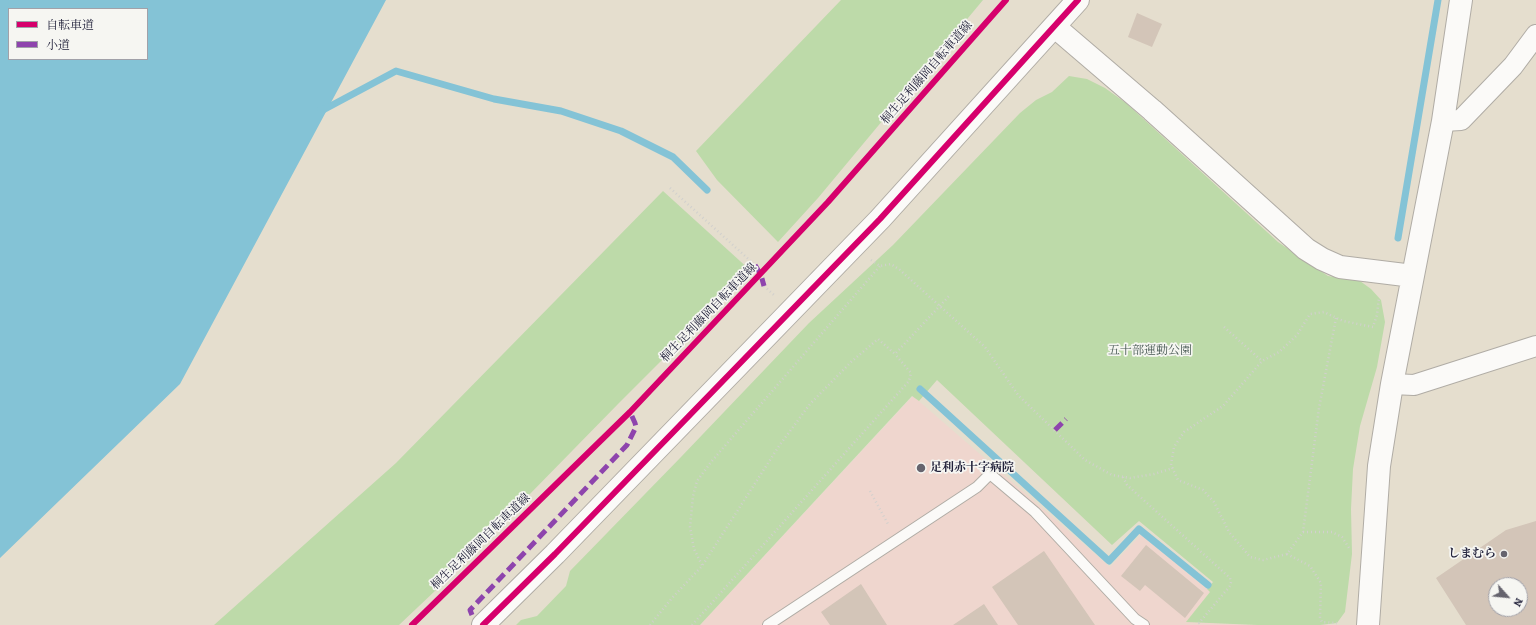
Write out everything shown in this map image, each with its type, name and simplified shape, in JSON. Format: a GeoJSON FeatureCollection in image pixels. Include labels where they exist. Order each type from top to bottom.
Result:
{"type":"FeatureCollection","features":[{"type":"Feature","properties":{"kind":"street"},"geometry":{"type":"LineString","coordinates":[[483,625],[555,554],[880,219],[1078,0]]}},
{"type":"Feature","properties":{"kind":"street"},"geometry":{"type":"LineString","coordinates":[[1368,625],[1379,466],[1392,384],[1443,121],[1461,0]]}},
{"type":"Feature","properties":{"kind":"street"},"geometry":{"type":"LineString","coordinates":[[1055,27],[1152,110],[1306,249],[1322,259],[1340,267],[1413,276]]}},
{"type":"Feature","properties":{"kind":"street"},"geometry":{"type":"LineString","coordinates":[[1443,121],[1461,120],[1513,66],[1536,35]]}},
{"type":"Feature","properties":{"kind":"street"},"geometry":{"type":"LineString","coordinates":[[1392,384],[1414,386],[1536,346]]}},
{"type":"Feature","properties":{"kind":"lane"},"geometry":{"type":"LineString","coordinates":[[768,625],[977,487],[990,474],[1035,512],[1135,619],[1144,625]]}},
{"type":"Feature","properties":{"kind":"path"},"geometry":{"type":"LineString","coordinates":[[670,188],[755,265]]}},
{"type":"Feature","properties":{"kind":"path"},"geometry":{"type":"LineString","coordinates":[[870,260],[880,266]]}},
{"type":"Feature","properties":{"kind":"path"},"geometry":{"type":"LineString","coordinates":[[702,566],[694,549],[690,527],[693,496],[697,481],[711,462],[880,266],[891,264],[900,270],[985,347],[1018,395],[1085,460],[1112,475],[1130,478],[1154,474],[1173,468]]}},
{"type":"Feature","properties":{"kind":"path"},"geometry":{"type":"LineString","coordinates":[[895,354],[949,296]]}},
{"type":"Feature","properties":{"kind":"path"},"geometry":{"type":"LineString","coordinates":[[1336,318],[1318,408],[1303,532],[1287,554],[1263,560],[1250,557],[1229,532],[1214,502],[1203,490],[1178,480],[1171,465],[1174,447],[1184,432],[1223,406],[1262,362],[1279,352],[1296,335],[1310,314],[1324,312],[1343,321],[1373,327],[1377,315],[1379,298]]}},
{"type":"Feature","properties":{"kind":"path"},"geometry":{"type":"LineString","coordinates":[[1224,327],[1262,362]]}},
{"type":"Feature","properties":{"kind":"path"},"geometry":{"type":"LineString","coordinates":[[650,625],[672,598],[702,566],[779,446],[810,404],[851,362],[878,339],[895,354],[911,373],[910,382],[692,625]]}},
{"type":"Feature","properties":{"kind":"path"},"geometry":{"type":"LineString","coordinates":[[1123,476],[1127,485],[1230,578],[1230,586],[1198,623]]}},
{"type":"Feature","properties":{"kind":"path"},"geometry":{"type":"LineString","coordinates":[[870,491],[877,507],[897,539]]}},
{"type":"Feature","properties":{"kind":"path"},"geometry":{"type":"LineString","coordinates":[[1303,532],[1332,532],[1342,537],[1352,554]]}},
{"type":"Feature","properties":{"kind":"path"},"geometry":{"type":"LineString","coordinates":[[1287,554],[1310,566],[1321,583],[1320,618],[1322,622],[1337,623]]}},
{"type":"Feature","properties":{"kind":"shaded area","name":"足利赤十字病院"},"geometry":{"type":"Polygon","coordinates":[[[913,396],[1110,567],[1141,535],[1207,589],[1210,592],[1186,622],[1258,625],[700,625],[913,396]]]}},
{"type":"Feature","properties":{"kind":"green space"},"geometry":{"type":"Polygon","coordinates":[[[841,0],[983,0],[818,198],[778,242],[717,180],[696,151],[841,0]]]}},
{"type":"Feature","properties":{"kind":"green space","name":"五十部運動公園"},"geometry":{"type":"Polygon","coordinates":[[[1069,76],[1087,79],[1105,88],[1126,103],[1278,242],[1328,276],[1360,281],[1371,289],[1381,300],[1385,322],[1377,367],[1360,426],[1353,469],[1351,509],[1352,554],[1345,612],[1337,623],[1320,625],[1258,625],[1186,622],[1210,592],[1207,589],[1213,582],[1139,521],[1112,545],[937,380],[919,401],[912,396],[700,625],[516,625],[521,620],[537,616],[566,586],[570,571],[809,323],[893,245],[1020,113],[1036,100],[1052,92],[1069,76]]]}},
{"type":"Feature","properties":{"kind":"green space"},"geometry":{"type":"Polygon","coordinates":[[[663,191],[751,271],[436,590],[399,625],[214,625],[396,463],[663,191]]]}},
{"type":"Feature","properties":{"kind":"water"},"geometry":{"type":"Polygon","coordinates":[[[0,0],[386,0],[180,384],[0,558],[0,0]]]}},
{"type":"Feature","properties":{"kind":"building"},"geometry":{"type":"Polygon","coordinates":[[[1137,13],[1162,24],[1152,47],[1128,37],[1137,13]]]}},
{"type":"Feature","properties":{"kind":"building","name":"しまむら"},"geometry":{"type":"Polygon","coordinates":[[[1536,521],[1536,625],[1466,625],[1436,578],[1506,530],[1536,521]]]}},
{"type":"Feature","properties":{"kind":"building"},"geometry":{"type":"Polygon","coordinates":[[[1146,545],[1204,593],[1185,618],[1145,585],[1140,591],[1121,576],[1146,545]]]}},
{"type":"Feature","properties":{"kind":"building"},"geometry":{"type":"Polygon","coordinates":[[[1044,551],[1095,625],[1018,625],[992,587],[1044,551]]]}},
{"type":"Feature","properties":{"kind":"building"},"geometry":{"type":"Polygon","coordinates":[[[861,584],[887,625],[830,625],[821,612],[861,584]]]}},
{"type":"Feature","properties":{"kind":"building"},"geometry":{"type":"Polygon","coordinates":[[[984,604],[998,625],[953,625],[984,604]]]}},
{"type":"Feature","properties":{"kind":"waterway"},"geometry":{"type":"LineString","coordinates":[[1398,238],[1438,0]]}},
{"type":"Feature","properties":{"kind":"waterway"},"geometry":{"type":"LineString","coordinates":[[321,109],[323,110],[396,71],[494,99],[561,111],[621,131],[673,157],[707,190]]}},
{"type":"Feature","properties":{"kind":"waterway"},"geometry":{"type":"LineString","coordinates":[[920,389],[1109,561],[1139,529],[1208,585]]}},
{"type":"Feature","properties":{"kind":"marked path"},"geometry":{"type":"LineString","coordinates":[[755,265],[761,275],[764,286]]}},
{"type":"Feature","properties":{"kind":"marked path"},"geometry":{"type":"LineString","coordinates":[[472,615],[470,610],[627,445],[636,427],[630,412]]}},
{"type":"Feature","properties":{"kind":"marked path"},"geometry":{"type":"LineString","coordinates":[[1055,430],[1066,419]]}},
{"type":"Feature","properties":{"kind":"cycle path","name":"桐生足利藤岡自転車道線"},"geometry":{"type":"LineString","coordinates":[[412,625],[630,412],[828,202],[1006,0]]}},
{"type":"Feature","properties":{"kind":"cycle path"},"geometry":{"type":"LineString","coordinates":[[483,625],[555,554],[880,219],[1078,0]]}},
{"type":"Feature","properties":{"kind":"place","name":"足利赤十字病院"},"geometry":{"type":"Point","coordinates":[921,468]}},
{"type":"Feature","properties":{"kind":"place","name":"しまむら"},"geometry":{"type":"Point","coordinates":[1504,554]}}]}
